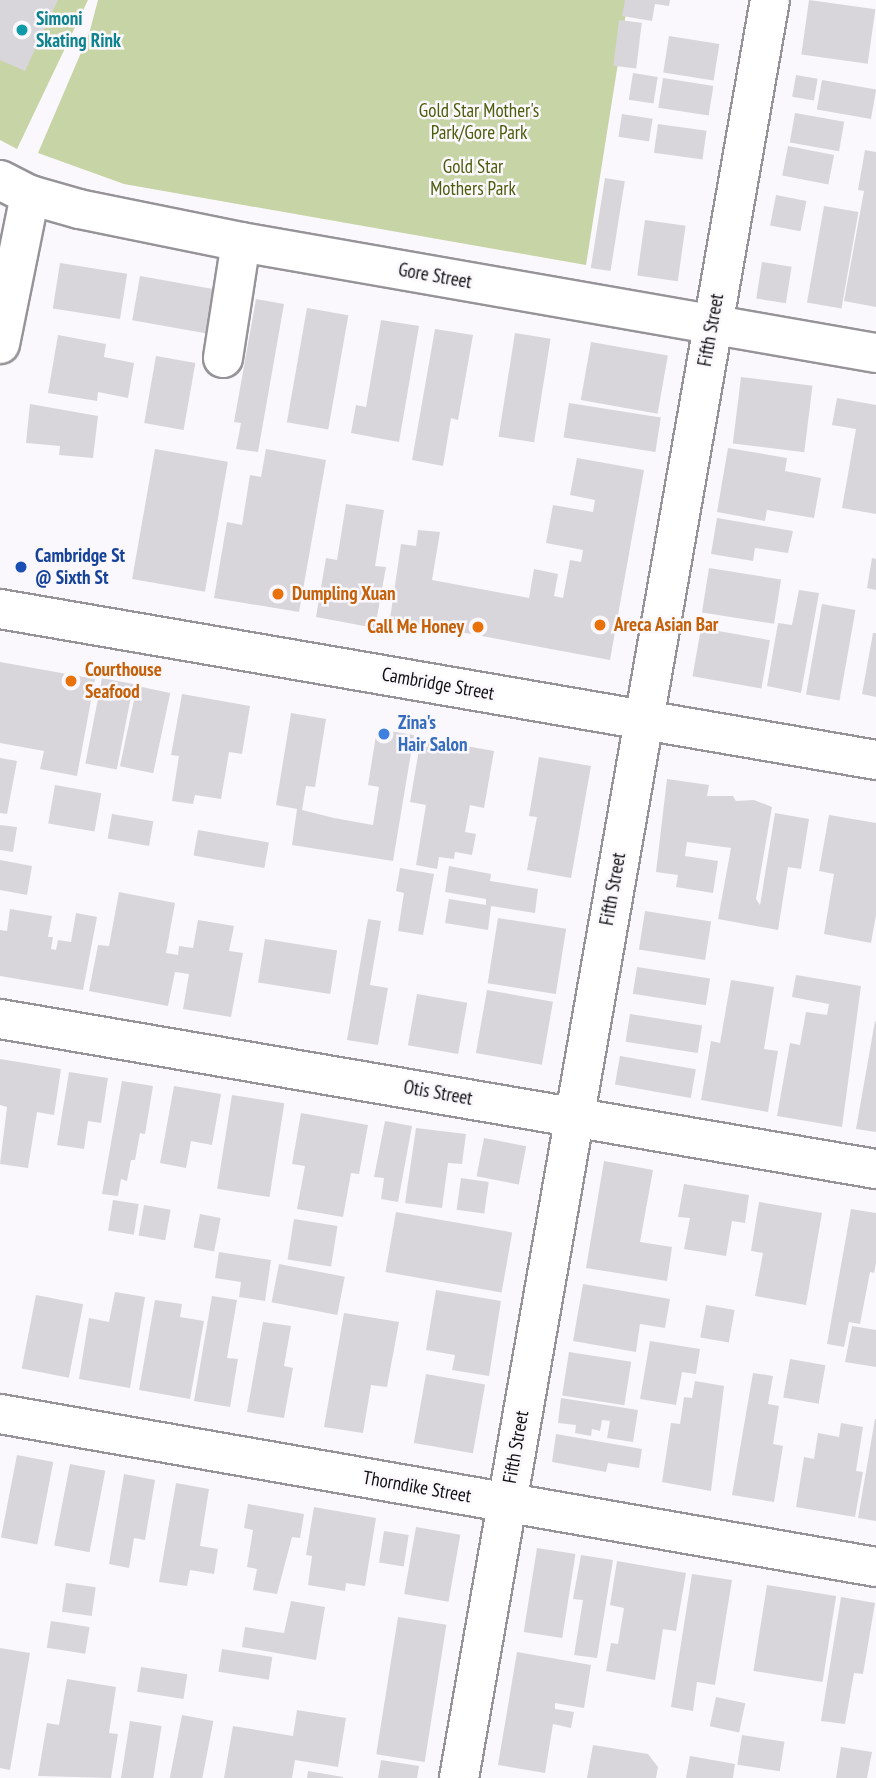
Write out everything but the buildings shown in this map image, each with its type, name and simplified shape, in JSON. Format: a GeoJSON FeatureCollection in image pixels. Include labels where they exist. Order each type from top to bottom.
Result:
{"type":"FeatureCollection","features":[{"type":"Feature","properties":{"kind":"street","name":"Fifth Street"},"geometry":{"type":"LineString","coordinates":[[459,1778],[711,325],[770,0]]}},
{"type":"Feature","properties":{"kind":"street","name":"Gore Street"},"geometry":{"type":"LineString","coordinates":[[15,187],[241,242],[876,353]]}},
{"type":"Feature","properties":{"kind":"street"},"geometry":{"type":"LineString","coordinates":[[0,344],[15,187]]}},
{"type":"Feature","properties":{"kind":"street"},"geometry":{"type":"LineString","coordinates":[[223,358],[241,242]]}},
{"type":"Feature","properties":{"kind":"street","name":"Cambridge Street"},"geometry":{"type":"LineString","coordinates":[[0,609],[876,760]]}},
{"type":"Feature","properties":{"kind":"street","name":"Otis Street"},"geometry":{"type":"LineString","coordinates":[[0,1018],[876,1169]]}},
{"type":"Feature","properties":{"kind":"street","name":"Thorndike Street"},"geometry":{"type":"LineString","coordinates":[[0,1414],[876,1567]]}},
{"type":"Feature","properties":{"kind":"green space"},"geometry":{"type":"Polygon","coordinates":[[[0,0],[88,0],[17,149],[0,140],[0,0]]]}},
{"type":"Feature","properties":{"kind":"green space","name":"Gold Star Mother's Park/Gore Park"},"geometry":{"type":"Polygon","coordinates":[[[98,0],[628,0],[586,265],[124,184],[38,153],[89,34],[98,0]]]}},
{"type":"Feature","properties":{"kind":"place","name":"Simoni Skating Rink"},"geometry":{"type":"Point","coordinates":[22,30]}},
{"type":"Feature","properties":{"kind":"place","name":"Cambridge St @ Sixth St"},"geometry":{"type":"Point","coordinates":[21,567]}},
{"type":"Feature","properties":{"kind":"place","name":"Dumpling Xuan"},"geometry":{"type":"Point","coordinates":[278,594]}},
{"type":"Feature","properties":{"kind":"place","name":"Areca Asian Bar"},"geometry":{"type":"Point","coordinates":[600,625]}},
{"type":"Feature","properties":{"kind":"place","name":"Call Me Honey"},"geometry":{"type":"Point","coordinates":[478,627]}},
{"type":"Feature","properties":{"kind":"place","name":"Courthouse Seafood"},"geometry":{"type":"Point","coordinates":[71,681]}},
{"type":"Feature","properties":{"kind":"place","name":"Zina's Hair Salon"},"geometry":{"type":"Point","coordinates":[384,734]}},
{"type":"Feature","properties":{"kind":"park label","name":"Gold Star Mothers Park"},"geometry":{"type":"Point","coordinates":[473,178]}}]}
